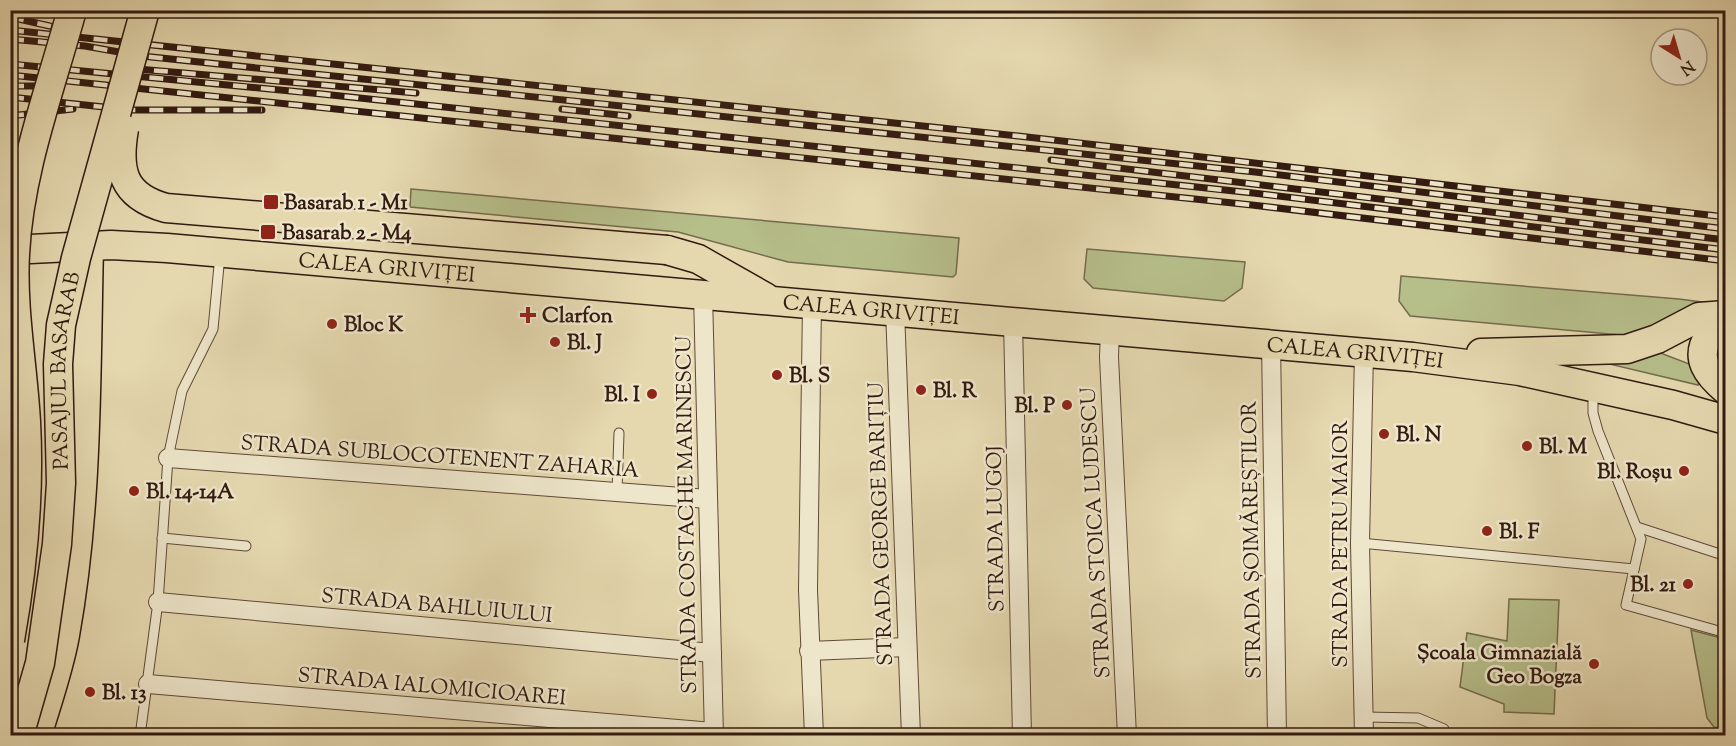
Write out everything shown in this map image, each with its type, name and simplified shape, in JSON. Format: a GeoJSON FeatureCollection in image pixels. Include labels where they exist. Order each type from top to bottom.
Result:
{"type":"FeatureCollection","features":[{"type":"Feature","properties":{"kind":"main road"},"geometry":{"type":"LineString","coordinates":[[10,159],[49,50],[72,10]]}},
{"type":"Feature","properties":{"kind":"main road","name":"PASAJUL BASARAB"},"geometry":{"type":"LineString","coordinates":[[10,640],[26,538],[27,508],[26,422],[15,291],[18,218],[31,155],[72,10]]}},
{"type":"Feature","properties":{"kind":"main road","name":"PASAJUL BASARAB"},"geometry":{"type":"LineString","coordinates":[[20,735],[40,663],[57,544],[61,483],[58,364],[61,325],[76,258],[145,10]]}},
{"type":"Feature","properties":{"kind":"main road"},"geometry":{"type":"LineString","coordinates":[[136,39],[135,69],[120,150],[121,166],[131,189],[152,204],[166,208],[667,250],[698,259],[769,300]]}},
{"type":"Feature","properties":{"kind":"main road","name":"CALEA GRIVIȚEI"},"geometry":{"type":"LineString","coordinates":[[10,250],[111,245],[220,253],[1364,352],[1520,371],[1593,386],[1725,420]]}},
{"type":"Feature","properties":{"kind":"main road"},"geometry":{"type":"LineString","coordinates":[[37,735],[65,637],[78,532],[83,462],[89,246]]}},
{"type":"Feature","properties":{"kind":"main road"},"geometry":{"type":"LineString","coordinates":[[1413,357],[1567,349],[1618,350],[1647,343],[1699,317],[1725,315]]}},
{"type":"Feature","properties":{"kind":"main road"},"geometry":{"type":"LineString","coordinates":[[1725,326],[1709,336],[1703,353],[1706,370],[1725,390]]}},
{"type":"Feature","properties":{"kind":"street","name":"STRADA COSTACHE MARINESCU"},"geometry":{"type":"LineString","coordinates":[[703,294],[713,734]]}},
{"type":"Feature","properties":{"kind":"street"},"geometry":{"type":"LineString","coordinates":[[812,303],[809,651],[813,735]]}},
{"type":"Feature","properties":{"kind":"street","name":"STRADA GEORGE BARIȚIU"},"geometry":{"type":"LineString","coordinates":[[895,310],[911,735]]}},
{"type":"Feature","properties":{"kind":"street","name":"STRADA LUGOJ"},"geometry":{"type":"LineString","coordinates":[[1013,321],[1022,735]]}},
{"type":"Feature","properties":{"kind":"street","name":"STRADA STOICA LUDESCU"},"geometry":{"type":"LineString","coordinates":[[1110,329],[1109,357],[1127,735]]}},
{"type":"Feature","properties":{"kind":"street","name":"STRADA ȘOIMĂREȘTILOR"},"geometry":{"type":"LineString","coordinates":[[1271,343],[1277,735]]}},
{"type":"Feature","properties":{"kind":"street","name":"STRADA PETRU MAIOR"},"geometry":{"type":"LineString","coordinates":[[1364,352],[1360,543],[1364,735]]}},
{"type":"Feature","properties":{"kind":"street","name":"STRADA SUBLOCOTENENT ZAHARIA"},"geometry":{"type":"LineString","coordinates":[[168,458],[708,499]]}},
{"type":"Feature","properties":{"kind":"street","name":"STRADA BAHLUIULUI"},"geometry":{"type":"LineString","coordinates":[[158,602],[712,653]]}},
{"type":"Feature","properties":{"kind":"street"},"geometry":{"type":"LineString","coordinates":[[809,651],[907,647]]}},
{"type":"Feature","properties":{"kind":"street","name":"STRADA IALOMICIOAREI"},"geometry":{"type":"LineString","coordinates":[[148,684],[713,734]]}},
{"type":"Feature","properties":{"kind":"lane"},"geometry":{"type":"LineString","coordinates":[[140,735],[158,602],[168,458],[182,391],[213,329],[220,253]]}},
{"type":"Feature","properties":{"kind":"lane"},"geometry":{"type":"LineString","coordinates":[[1593,386],[1593,413],[1598,431],[1641,539],[1626,605],[1725,633]]}},
{"type":"Feature","properties":{"kind":"lane"},"geometry":{"type":"LineString","coordinates":[[617,492],[619,433]]}},
{"type":"Feature","properties":{"kind":"lane"},"geometry":{"type":"LineString","coordinates":[[1637,527],[1725,556]]}},
{"type":"Feature","properties":{"kind":"lane"},"geometry":{"type":"LineString","coordinates":[[162,538],[246,546]]}},
{"type":"Feature","properties":{"kind":"lane"},"geometry":{"type":"LineString","coordinates":[[1360,543],[1634,569]]}},
{"type":"Feature","properties":{"kind":"lane"},"geometry":{"type":"LineString","coordinates":[[1364,717],[1419,718],[1444,729]]}},
{"type":"Feature","properties":{"kind":"green space"},"geometry":{"type":"Polygon","coordinates":[[[411,189],[959,238],[956,274],[953,277],[788,262],[678,232],[410,207],[411,189]]]}},
{"type":"Feature","properties":{"kind":"green space"},"geometry":{"type":"Polygon","coordinates":[[[1087,249],[1245,262],[1242,288],[1224,301],[1093,288],[1084,279],[1087,249]]]}},
{"type":"Feature","properties":{"kind":"green space"},"geometry":{"type":"Polygon","coordinates":[[[1401,276],[1679,299],[1725,305],[1643,337],[1410,316],[1399,301],[1401,276]]]}},
{"type":"Feature","properties":{"kind":"green space"},"geometry":{"type":"Polygon","coordinates":[[[1650,349],[1692,365],[1700,378],[1698,385],[1605,363],[1650,349]]]}},
{"type":"Feature","properties":{"kind":"green space"},"geometry":{"type":"Polygon","coordinates":[[[1509,599],[1559,600],[1554,714],[1504,712],[1504,704],[1460,687],[1467,633],[1507,641],[1509,599]]]}},
{"type":"Feature","properties":{"kind":"green space"},"geometry":{"type":"Polygon","coordinates":[[[1691,630],[1725,639],[1725,729],[1714,727],[1707,718],[1691,630]]]}},
{"type":"Feature","properties":{"kind":"railway"},"geometry":{"type":"LineString","coordinates":[[10,17],[54,27]]}},
{"type":"Feature","properties":{"kind":"railway"},"geometry":{"type":"LineString","coordinates":[[10,30],[1027,137],[1726,217]]}},
{"type":"Feature","properties":{"kind":"railway"},"geometry":{"type":"LineString","coordinates":[[10,39],[85,46],[142,56],[1255,172],[1726,229]]}},
{"type":"Feature","properties":{"kind":"railway"},"geometry":{"type":"LineString","coordinates":[[10,64],[322,94],[1253,193],[1726,250]]}},
{"type":"Feature","properties":{"kind":"railway"},"geometry":{"type":"LineString","coordinates":[[126,68],[416,93]]}},
{"type":"Feature","properties":{"kind":"railway"},"geometry":{"type":"LineString","coordinates":[[10,75],[1252,205],[1726,261]]}},
{"type":"Feature","properties":{"kind":"railway"},"geometry":{"type":"LineString","coordinates":[[10,86],[50,86]]}},
{"type":"Feature","properties":{"kind":"railway"},"geometry":{"type":"LineString","coordinates":[[10,97],[132,110],[262,110]]}},
{"type":"Feature","properties":{"kind":"railway"},"geometry":{"type":"LineString","coordinates":[[10,116],[73,109]]}},
{"type":"Feature","properties":{"kind":"railway"},"geometry":{"type":"LineString","coordinates":[[562,109],[628,116]]}},
{"type":"Feature","properties":{"kind":"railway"},"geometry":{"type":"LineString","coordinates":[[1051,160],[1726,240]]}},
{"type":"Feature","properties":{"kind":"place","name":"Basarab 1 - M1"},"geometry":{"type":"Point","coordinates":[271,202]}},
{"type":"Feature","properties":{"kind":"place","name":"Basarab 2 - M4"},"geometry":{"type":"Point","coordinates":[268,232]}},
{"type":"Feature","properties":{"kind":"place","name":"Clarfon"},"geometry":{"type":"Point","coordinates":[528,315]}},
{"type":"Feature","properties":{"kind":"place","name":"Bloc K"},"geometry":{"type":"Point","coordinates":[332,324]}},
{"type":"Feature","properties":{"kind":"place","name":"Bl. J"},"geometry":{"type":"Point","coordinates":[555,342]}},
{"type":"Feature","properties":{"kind":"place","name":"Bl. S"},"geometry":{"type":"Point","coordinates":[777,375]}},
{"type":"Feature","properties":{"kind":"place","name":"Bl. R"},"geometry":{"type":"Point","coordinates":[921,390]}},
{"type":"Feature","properties":{"kind":"place","name":"Bl. I"},"geometry":{"type":"Point","coordinates":[652,394]}},
{"type":"Feature","properties":{"kind":"place","name":"Bl. P"},"geometry":{"type":"Point","coordinates":[1067,405]}},
{"type":"Feature","properties":{"kind":"place","name":"Bl. N"},"geometry":{"type":"Point","coordinates":[1384,434]}},
{"type":"Feature","properties":{"kind":"place","name":"Bl. M"},"geometry":{"type":"Point","coordinates":[1527,446]}},
{"type":"Feature","properties":{"kind":"place","name":"Bl. Roșu"},"geometry":{"type":"Point","coordinates":[1684,471]}},
{"type":"Feature","properties":{"kind":"place","name":"Bl. 14-14A"},"geometry":{"type":"Point","coordinates":[134,491]}},
{"type":"Feature","properties":{"kind":"place","name":"Bl. F"},"geometry":{"type":"Point","coordinates":[1487,531]}},
{"type":"Feature","properties":{"kind":"place","name":"Bl. 21"},"geometry":{"type":"Point","coordinates":[1688,584]}},
{"type":"Feature","properties":{"kind":"place","name":"Școala Gimnazială Geo Bogza"},"geometry":{"type":"Point","coordinates":[1594,664]}},
{"type":"Feature","properties":{"kind":"place","name":"Bl. 13"},"geometry":{"type":"Point","coordinates":[90,692]}}]}
